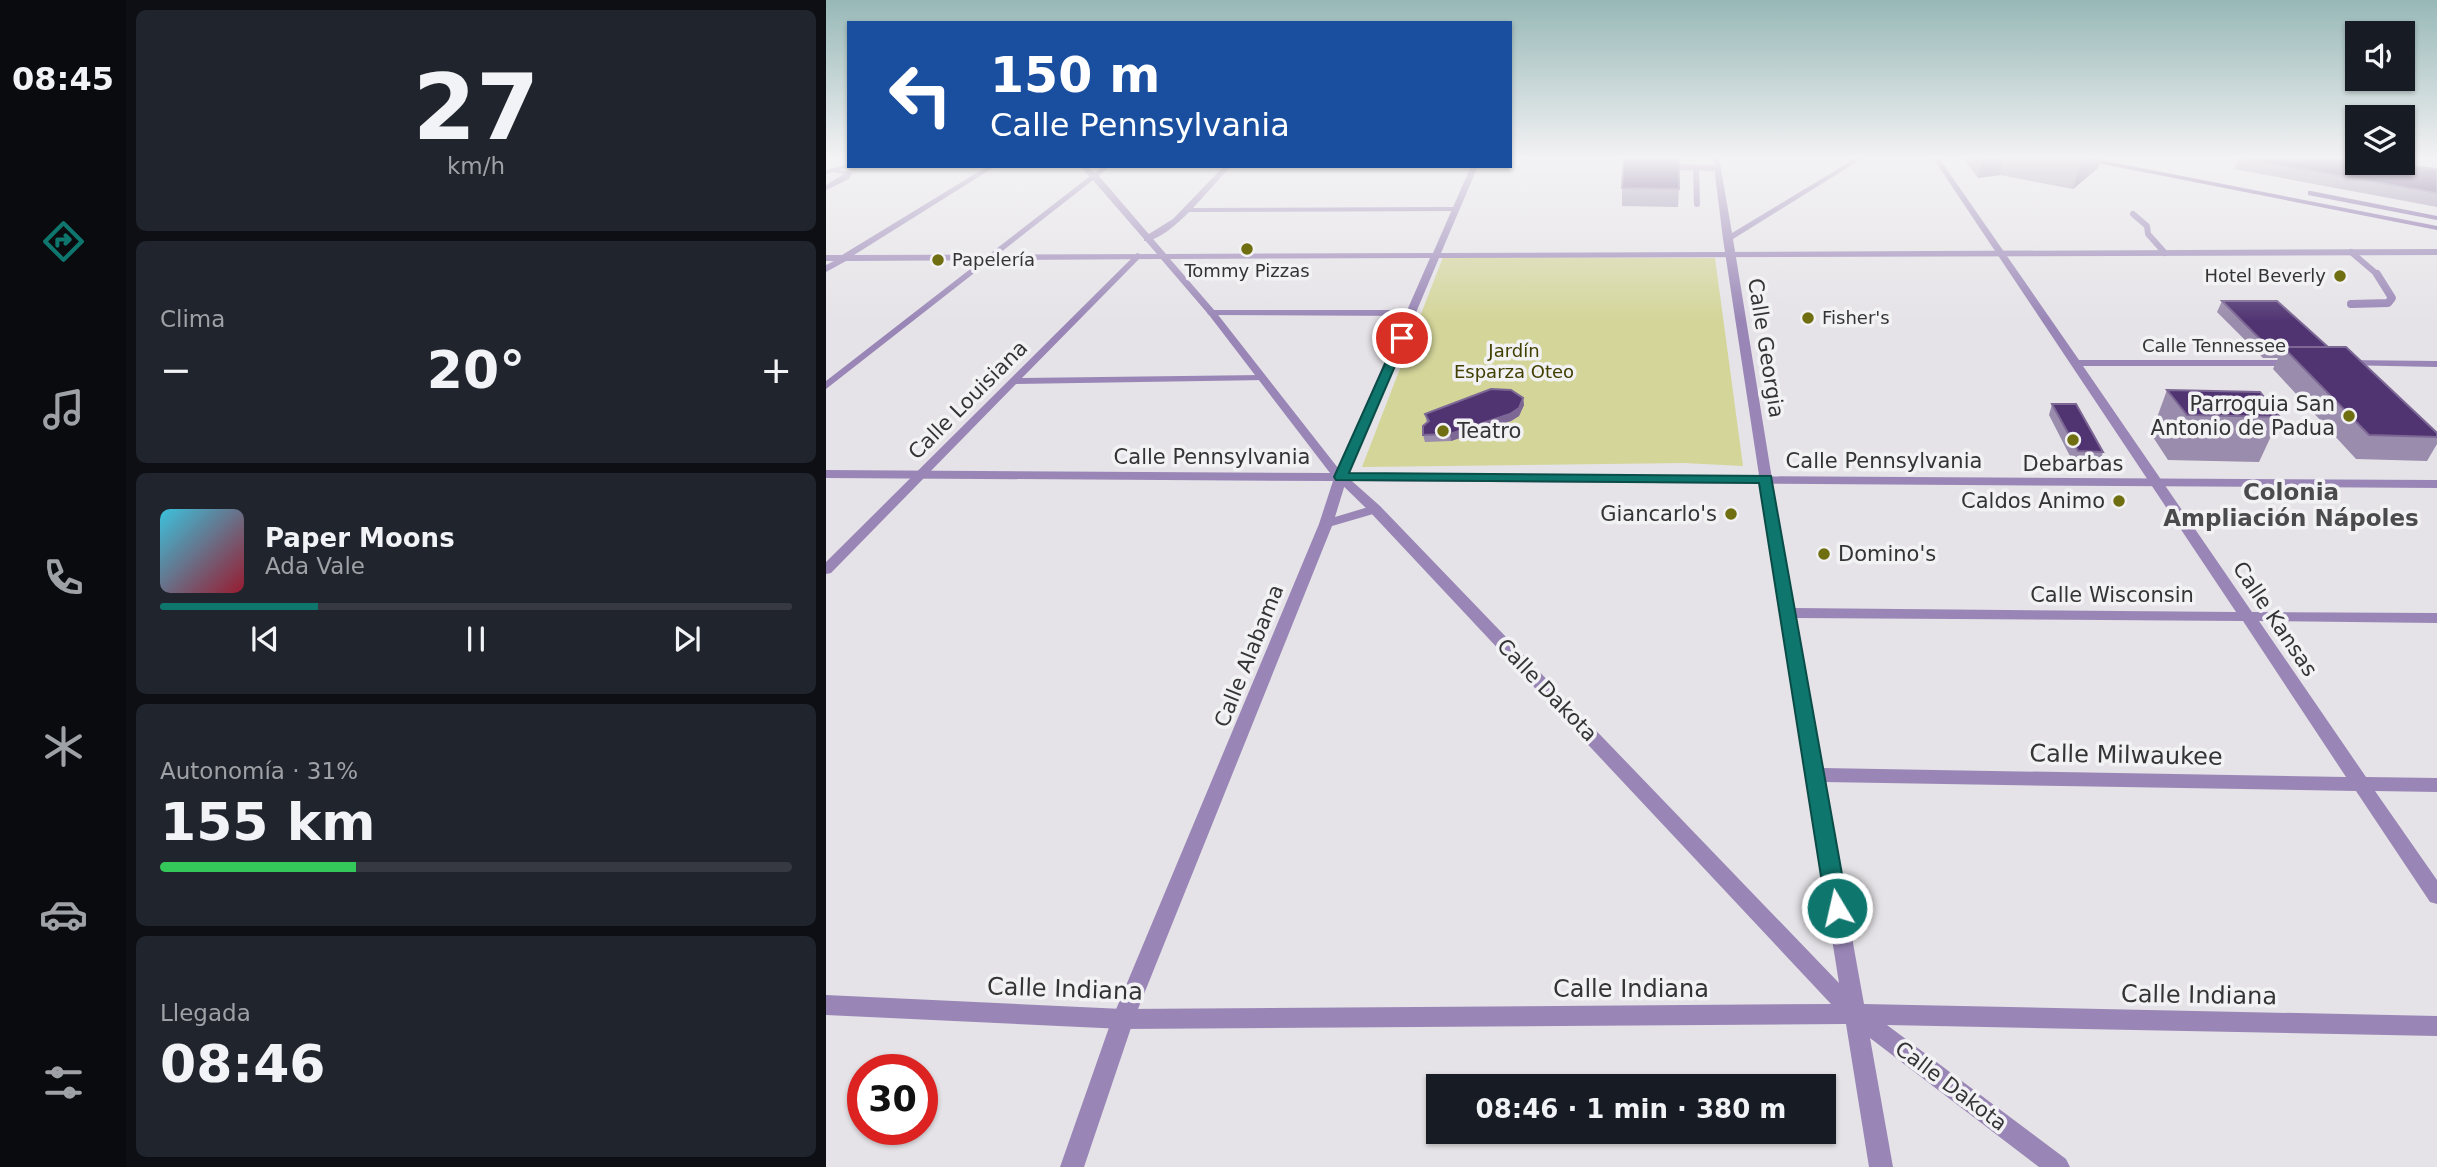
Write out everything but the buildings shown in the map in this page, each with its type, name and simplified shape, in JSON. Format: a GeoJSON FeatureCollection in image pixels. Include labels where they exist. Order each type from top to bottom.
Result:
{"type":"FeatureCollection","features":[{"type":"Feature","properties":{"kind":"main road"},"geometry":{"type":"LineString","coordinates":[[2358,212],[2437,228]]}},
{"type":"Feature","properties":{"kind":"main road"},"geometry":{"type":"LineString","coordinates":[[2409,212],[2437,218]]}},
{"type":"Feature","properties":{"kind":"street"},"geometry":{"type":"LineString","coordinates":[[826,269],[917,212]]}},
{"type":"Feature","properties":{"kind":"street"},"geometry":{"type":"LineString","coordinates":[[826,386],[1050,212]]}},
{"type":"Feature","properties":{"kind":"street","name":"Calle Dakota"},"geometry":{"type":"LineString","coordinates":[[1125,212],[1212,313],[1327,464],[1375,509],[1855,1014],[2058,1167]]}},
{"type":"Feature","properties":{"kind":"street"},"geometry":{"type":"LineString","coordinates":[[1147,239],[1184,212]]}},
{"type":"Feature","properties":{"kind":"street","name":"Calle Alabama"},"geometry":{"type":"LineString","coordinates":[[1072,1167],[1123,1018],[1326,524],[1340,477],[1413,313],[1453,212]]}},
{"type":"Feature","properties":{"kind":"street","name":"Calle Georgia"},"geometry":{"type":"LineString","coordinates":[[1724,212],[1787,613],[1881,1167]]}},
{"type":"Feature","properties":{"kind":"street"},"geometry":{"type":"LineString","coordinates":[[1728,247],[1779,212]]}},
{"type":"Feature","properties":{"kind":"street","name":"Calle Kansas"},"geometry":{"type":"LineString","coordinates":[[1973,212],[2437,896]]}},
{"type":"Feature","properties":{"kind":"street"},"geometry":{"type":"LineString","coordinates":[[826,258],[1436,257],[1728,247],[2001,253],[2437,252]]}},
{"type":"Feature","properties":{"kind":"street","name":"Calle Louisiana"},"geometry":{"type":"LineString","coordinates":[[826,570],[1137,256]]}},
{"type":"Feature","properties":{"kind":"street"},"geometry":{"type":"LineString","coordinates":[[1212,313],[1413,313]]}},
{"type":"Feature","properties":{"kind":"street","name":"Calle Tennessee"},"geometry":{"type":"LineString","coordinates":[[2075,363],[2298,363]]}},
{"type":"Feature","properties":{"kind":"street"},"geometry":{"type":"LineString","coordinates":[[2326,363],[2437,364]]}},
{"type":"Feature","properties":{"kind":"street"},"geometry":{"type":"LineString","coordinates":[[1014,381],[1262,377]]}},
{"type":"Feature","properties":{"kind":"street","name":"Calle Pennsylvania"},"geometry":{"type":"LineString","coordinates":[[826,474],[2437,484]]}},
{"type":"Feature","properties":{"kind":"street"},"geometry":{"type":"LineString","coordinates":[[1326,524],[1375,509]]}},
{"type":"Feature","properties":{"kind":"street","name":"Calle Wisconsin"},"geometry":{"type":"LineString","coordinates":[[1787,613],[2437,618]]}},
{"type":"Feature","properties":{"kind":"street","name":"Calle Milwaukee"},"geometry":{"type":"LineString","coordinates":[[1815,775],[2437,785]]}},
{"type":"Feature","properties":{"kind":"street","name":"Calle Indiana"},"geometry":{"type":"LineString","coordinates":[[826,1005],[1123,1018],[1855,1014],[2437,1026]]}},
{"type":"Feature","properties":{"kind":"lane"},"geometry":{"type":"LineString","coordinates":[[2133,214],[2147,226],[2148,234],[2165,253]]}},
{"type":"Feature","properties":{"kind":"lane"},"geometry":{"type":"LineString","coordinates":[[2351,252],[2375,271],[2392,298],[2388,303],[2351,304]]}},
{"type":"Feature","properties":{"kind":"green space","name":"Jardín Esparza Oteo"},"geometry":{"type":"Polygon","coordinates":[[[1443,257],[1715,258],[1743,466],[1684,463],[1362,467],[1443,257]]]}},
{"type":"Feature","properties":{"kind":"place","name":"Tommy Pizzas"},"geometry":{"type":"Point","coordinates":[1247,249]}},
{"type":"Feature","properties":{"kind":"place","name":"Papelería"},"geometry":{"type":"Point","coordinates":[938,260]}},
{"type":"Feature","properties":{"kind":"place","name":"Hotel Beverly"},"geometry":{"type":"Point","coordinates":[2340,276]}},
{"type":"Feature","properties":{"kind":"place","name":"Fisher's"},"geometry":{"type":"Point","coordinates":[1808,318]}},
{"type":"Feature","properties":{"kind":"place","name":"Parroquia San Antonio de Padua"},"geometry":{"type":"Point","coordinates":[2349,416]}},
{"type":"Feature","properties":{"kind":"place","name":"Teatro"},"geometry":{"type":"Point","coordinates":[1443,431]}},
{"type":"Feature","properties":{"kind":"place","name":"Debarbas"},"geometry":{"type":"Point","coordinates":[2073,440]}},
{"type":"Feature","properties":{"kind":"place","name":"Caldos Animo"},"geometry":{"type":"Point","coordinates":[2119,501]}},
{"type":"Feature","properties":{"kind":"place","name":"Giancarlo's"},"geometry":{"type":"Point","coordinates":[1731,514]}},
{"type":"Feature","properties":{"kind":"place","name":"Domino's"},"geometry":{"type":"Point","coordinates":[1824,554]}},
{"type":"Feature","properties":{"kind":"district","name":"Colonia Ampliación Nápoles"},"geometry":{"type":"Point","coordinates":[2291,505]}},
{"type":"Feature","properties":{"kind":"route"},"geometry":{"type":"LineString","coordinates":[[1402,338],[1340,477],[1766,479],[1837,908]]}}]}
